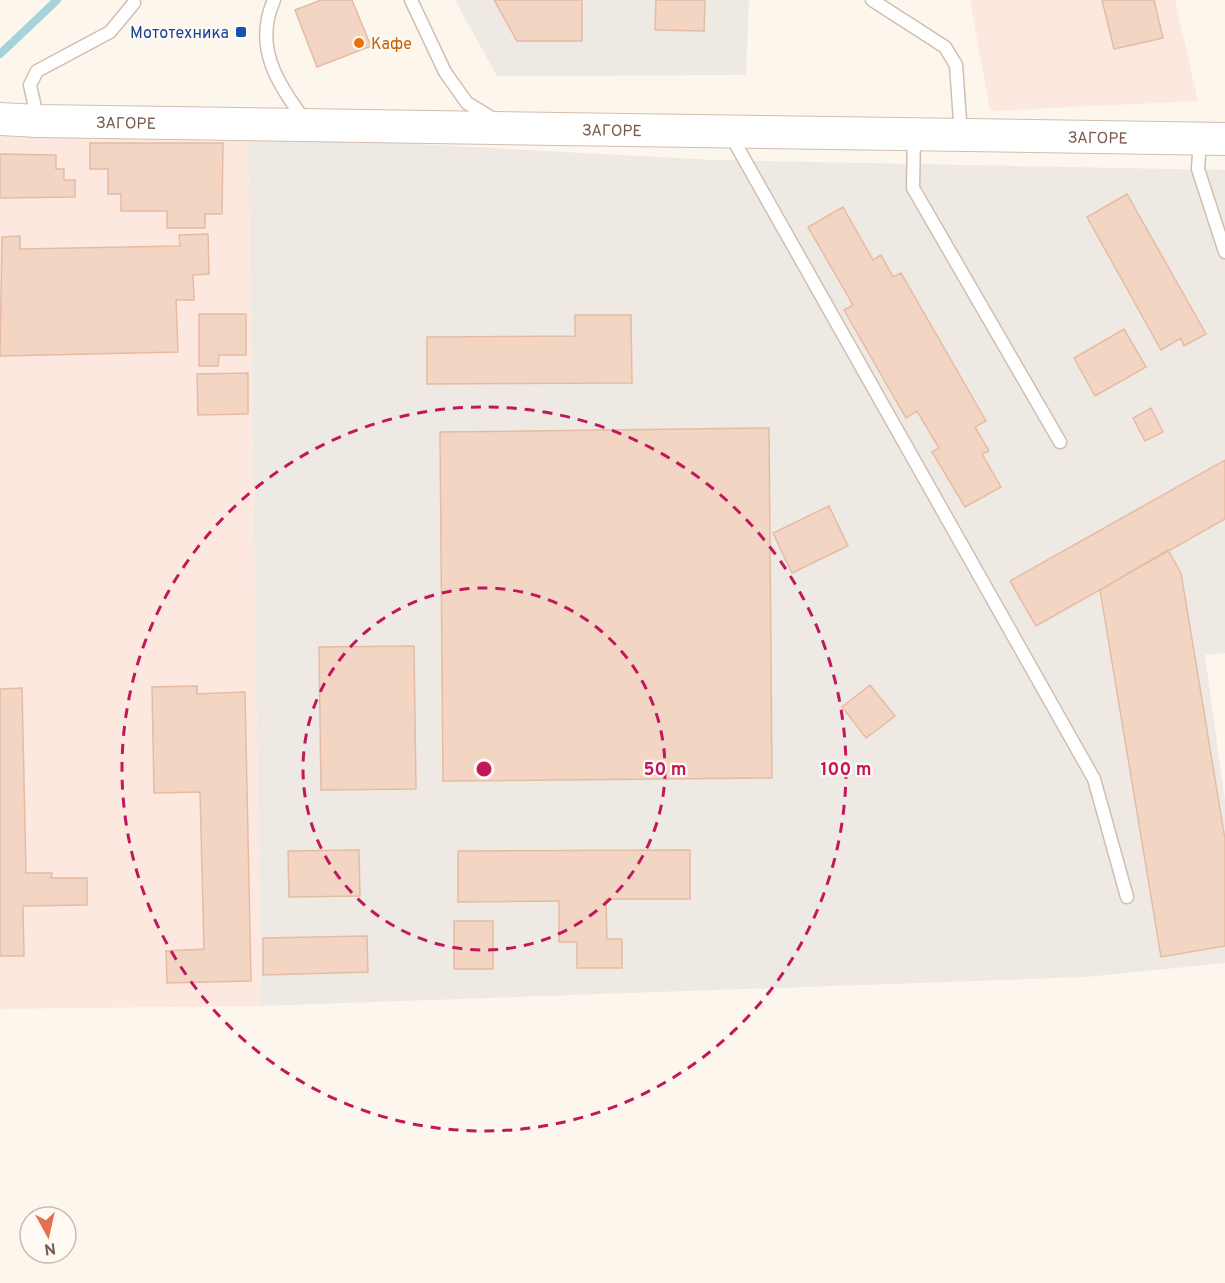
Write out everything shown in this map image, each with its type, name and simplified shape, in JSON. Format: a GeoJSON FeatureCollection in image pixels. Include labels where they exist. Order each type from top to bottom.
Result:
{"type":"FeatureCollection","features":[{"type":"Feature","properties":{"kind":"street","name":"ЗАГОРЕ"},"geometry":{"type":"LineString","coordinates":[[0,119],[1213,139]]}},
{"type":"Feature","properties":{"kind":"lane"},"geometry":{"type":"LineString","coordinates":[[273,0],[264,34],[268,57],[286,94],[309,125]]}},
{"type":"Feature","properties":{"kind":"lane"},"geometry":{"type":"LineString","coordinates":[[411,0],[445,72],[467,103],[508,129]]}},
{"type":"Feature","properties":{"kind":"lane"},"geometry":{"type":"LineString","coordinates":[[872,0],[945,47],[956,65],[961,136]]}},
{"type":"Feature","properties":{"kind":"lane"},"geometry":{"type":"LineString","coordinates":[[38,121],[30,85],[37,71],[110,32],[134,3]]}},
{"type":"Feature","properties":{"kind":"lane"},"geometry":{"type":"LineString","coordinates":[[729,132],[1094,779],[1127,897]]}},
{"type":"Feature","properties":{"kind":"lane"},"geometry":{"type":"LineString","coordinates":[[914,135],[913,188],[1060,442]]}},
{"type":"Feature","properties":{"kind":"lane"},"geometry":{"type":"LineString","coordinates":[[1213,139],[1198,170],[1225,252]]}},
{"type":"Feature","properties":{"kind":"shaded area"},"geometry":{"type":"Polygon","coordinates":[[[455,0],[749,0],[746,75],[497,76],[455,0]]]}},
{"type":"Feature","properties":{"kind":"shaded area"},"geometry":{"type":"Polygon","coordinates":[[[970,0],[1175,0],[1198,101],[990,111],[970,0]]]}},
{"type":"Feature","properties":{"kind":"shaded area"},"geometry":{"type":"Polygon","coordinates":[[[0,134],[248,135],[261,1006],[0,1009],[0,134]]]}},
{"type":"Feature","properties":{"kind":"shaded area"},"geometry":{"type":"Polygon","coordinates":[[[248,135],[714,160],[1225,170],[1225,653],[1205,655],[1225,801],[1225,963],[1086,977],[261,1006],[248,135]]]}},
{"type":"Feature","properties":{"kind":"building"},"geometry":{"type":"Polygon","coordinates":[[[321,0],[352,0],[371,46],[317,67],[295,10],[321,0]]]}},
{"type":"Feature","properties":{"kind":"building"},"geometry":{"type":"Polygon","coordinates":[[[494,0],[582,0],[582,41],[517,41],[494,0]]]}},
{"type":"Feature","properties":{"kind":"building"},"geometry":{"type":"Polygon","coordinates":[[[656,0],[705,0],[704,31],[655,30],[656,0]]]}},
{"type":"Feature","properties":{"kind":"building"},"geometry":{"type":"Polygon","coordinates":[[[1102,0],[1154,0],[1163,38],[1114,49],[1102,0]]]}},
{"type":"Feature","properties":{"kind":"building"},"geometry":{"type":"Polygon","coordinates":[[[90,143],[223,143],[222,214],[205,214],[205,228],[167,228],[167,211],[121,211],[121,194],[108,194],[108,169],[90,169],[90,143]]]}},
{"type":"Feature","properties":{"kind":"building"},"geometry":{"type":"Polygon","coordinates":[[[0,154],[56,155],[56,169],[64,169],[64,180],[75,180],[75,197],[0,198],[0,154]]]}},
{"type":"Feature","properties":{"kind":"building"},"geometry":{"type":"Polygon","coordinates":[[[1127,194],[1206,334],[1184,346],[1181,338],[1161,350],[1087,217],[1127,194]]]}},
{"type":"Feature","properties":{"kind":"building"},"geometry":{"type":"Polygon","coordinates":[[[843,207],[873,260],[881,255],[893,277],[901,273],[986,421],[975,427],[989,451],[982,454],[1001,487],[965,507],[932,452],[939,448],[917,411],[906,418],[844,310],[853,305],[808,227],[843,207]]]}},
{"type":"Feature","properties":{"kind":"building"},"geometry":{"type":"Polygon","coordinates":[[[208,234],[209,274],[193,275],[194,300],[176,300],[178,352],[0,356],[2,237],[20,236],[20,249],[180,246],[179,235],[208,234]]]}},
{"type":"Feature","properties":{"kind":"building"},"geometry":{"type":"Polygon","coordinates":[[[199,314],[246,314],[246,355],[219,355],[218,366],[199,366],[199,314]]]}},
{"type":"Feature","properties":{"kind":"building"},"geometry":{"type":"Polygon","coordinates":[[[575,315],[631,315],[632,383],[427,384],[427,337],[575,336],[575,315]]]}},
{"type":"Feature","properties":{"kind":"building"},"geometry":{"type":"Polygon","coordinates":[[[1124,329],[1146,367],[1095,396],[1074,358],[1124,329]]]}},
{"type":"Feature","properties":{"kind":"building"},"geometry":{"type":"Polygon","coordinates":[[[248,373],[248,414],[198,415],[197,374],[248,373]]]}},
{"type":"Feature","properties":{"kind":"building"},"geometry":{"type":"Polygon","coordinates":[[[1151,408],[1163,432],[1145,441],[1133,418],[1151,408]]]}},
{"type":"Feature","properties":{"kind":"building"},"geometry":{"type":"Polygon","coordinates":[[[769,428],[772,778],[443,781],[440,432],[769,428]]]}},
{"type":"Feature","properties":{"kind":"building"},"geometry":{"type":"Polygon","coordinates":[[[1225,460],[1225,519],[1036,626],[1010,581],[1225,460]]]}},
{"type":"Feature","properties":{"kind":"building"},"geometry":{"type":"Polygon","coordinates":[[[829,506],[848,546],[792,573],[773,533],[829,506]]]}},
{"type":"Feature","properties":{"kind":"building"},"geometry":{"type":"Polygon","coordinates":[[[1168,550],[1181,573],[1225,839],[1225,946],[1161,957],[1100,590],[1168,550]]]}},
{"type":"Feature","properties":{"kind":"building"},"geometry":{"type":"Polygon","coordinates":[[[414,646],[416,789],[321,790],[319,647],[414,646]]]}},
{"type":"Feature","properties":{"kind":"building"},"geometry":{"type":"Polygon","coordinates":[[[870,685],[895,716],[866,738],[842,707],[870,685]]]}},
{"type":"Feature","properties":{"kind":"building"},"geometry":{"type":"Polygon","coordinates":[[[197,686],[197,694],[245,692],[251,981],[167,983],[166,951],[204,949],[200,792],[154,793],[152,687],[197,686]]]}},
{"type":"Feature","properties":{"kind":"building"},"geometry":{"type":"Polygon","coordinates":[[[22,688],[26,873],[52,873],[51,878],[87,878],[87,905],[23,906],[24,956],[0,956],[0,689],[22,688]]]}},
{"type":"Feature","properties":{"kind":"building"},"geometry":{"type":"Polygon","coordinates":[[[359,850],[360,896],[289,897],[288,851],[359,850]]]}},
{"type":"Feature","properties":{"kind":"building"},"geometry":{"type":"Polygon","coordinates":[[[690,850],[690,899],[606,899],[607,939],[622,939],[622,968],[577,968],[577,942],[559,942],[559,901],[458,902],[458,851],[690,850]]]}},
{"type":"Feature","properties":{"kind":"building"},"geometry":{"type":"Polygon","coordinates":[[[454,921],[493,921],[493,969],[454,969],[454,921]]]}},
{"type":"Feature","properties":{"kind":"building"},"geometry":{"type":"Polygon","coordinates":[[[367,936],[368,972],[263,975],[263,938],[367,936]]]}},
{"type":"Feature","properties":{"kind":"waterway"},"geometry":{"type":"LineString","coordinates":[[0,54],[57,0]]}},
{"type":"Feature","properties":{"kind":"place","name":"Мототехника"},"geometry":{"type":"Point","coordinates":[241,32]}},
{"type":"Feature","properties":{"kind":"place","name":"Кафе"},"geometry":{"type":"Point","coordinates":[359,43]}}]}
